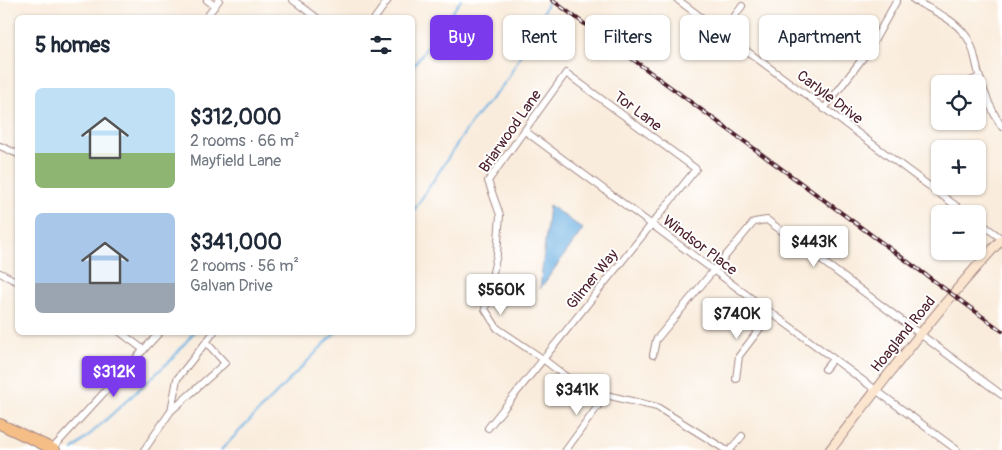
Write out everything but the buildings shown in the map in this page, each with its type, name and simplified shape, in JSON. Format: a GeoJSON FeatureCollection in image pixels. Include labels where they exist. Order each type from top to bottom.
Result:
{"type":"FeatureCollection","features":[{"type":"Feature","properties":{"kind":"main road"},"geometry":{"type":"LineString","coordinates":[[0,424],[54,449]]}},
{"type":"Feature","properties":{"kind":"street"},"geometry":{"type":"LineString","coordinates":[[206,0],[217,3],[208,15]]}},
{"type":"Feature","properties":{"kind":"street"},"geometry":{"type":"LineString","coordinates":[[293,0],[313,15]]}},
{"type":"Feature","properties":{"kind":"street"},"geometry":{"type":"LineString","coordinates":[[377,15],[388,0]]}},
{"type":"Feature","properties":{"kind":"street","name":"Carlyle Drive"},"geometry":{"type":"LineString","coordinates":[[678,0],[699,15]]}},
{"type":"Feature","properties":{"kind":"street"},"geometry":{"type":"LineString","coordinates":[[824,108],[869,50],[896,0]]}},
{"type":"Feature","properties":{"kind":"street"},"geometry":{"type":"LineString","coordinates":[[914,0],[947,18],[961,29],[973,47],[979,75]]}},
{"type":"Feature","properties":{"kind":"street"},"geometry":{"type":"LineString","coordinates":[[735,15],[742,6]]}},
{"type":"Feature","properties":{"kind":"street","name":"Carlyle Drive"},"geometry":{"type":"LineString","coordinates":[[749,52],[955,205]]}},
{"type":"Feature","properties":{"kind":"street","name":"Briarwood Lane"},"geometry":{"type":"LineString","coordinates":[[566,73],[488,181],[500,215],[497,254],[485,309],[497,328],[578,386],[606,395],[657,407],[726,450]]}},
{"type":"Feature","properties":{"kind":"street","name":"Tor Lane"},"geometry":{"type":"LineString","coordinates":[[566,73],[696,169]]}},
{"type":"Feature","properties":{"kind":"street"},"geometry":{"type":"LineString","coordinates":[[986,95],[994,115],[1002,127]]}},
{"type":"Feature","properties":{"kind":"street","name":"Windsor Place"},"geometry":{"type":"LineString","coordinates":[[524,131],[957,450]]}},
{"type":"Feature","properties":{"kind":"street"},"geometry":{"type":"LineString","coordinates":[[0,146],[15,153]]}},
{"type":"Feature","properties":{"kind":"street","name":"Gilmer Way"},"geometry":{"type":"LineString","coordinates":[[488,428],[696,169]]}},
{"type":"Feature","properties":{"kind":"street"},"geometry":{"type":"LineString","coordinates":[[653,355],[656,340],[754,222],[767,220],[1002,395]]}},
{"type":"Feature","properties":{"kind":"street"},"geometry":{"type":"LineString","coordinates":[[986,227],[1002,239]]}},
{"type":"Feature","properties":{"kind":"street","name":"Hoagland Road"},"geometry":{"type":"LineString","coordinates":[[834,449],[876,390],[968,274],[1002,239]]}},
{"type":"Feature","properties":{"kind":"street"},"geometry":{"type":"LineString","coordinates":[[0,273],[15,280]]}},
{"type":"Feature","properties":{"kind":"street"},"geometry":{"type":"LineString","coordinates":[[736,380],[739,356],[771,314]]}},
{"type":"Feature","properties":{"kind":"street"},"geometry":{"type":"LineString","coordinates":[[124,335],[144,350]]}},
{"type":"Feature","properties":{"kind":"street"},"geometry":{"type":"LineString","coordinates":[[54,449],[157,335]]}},
{"type":"Feature","properties":{"kind":"street"},"geometry":{"type":"LineString","coordinates":[[171,410],[176,379],[212,335]]}},
{"type":"Feature","properties":{"kind":"street"},"geometry":{"type":"LineString","coordinates":[[144,450],[171,410],[225,363],[206,342]]}},
{"type":"Feature","properties":{"kind":"street"},"geometry":{"type":"LineString","coordinates":[[825,369],[833,359]]}},
{"type":"Feature","properties":{"kind":"street"},"geometry":{"type":"LineString","coordinates":[[566,450],[606,395]]}},
{"type":"Feature","properties":{"kind":"street"},"geometry":{"type":"LineString","coordinates":[[730,450],[742,436]]}},
{"type":"Feature","properties":{"kind":"water"},"geometry":{"type":"Polygon","coordinates":[[[549,205],[583,229],[540,289],[549,205]]]}},
{"type":"Feature","properties":{"kind":"waterway"},"geometry":{"type":"LineString","coordinates":[[415,64],[461,0]]}},
{"type":"Feature","properties":{"kind":"waterway"},"geometry":{"type":"LineString","coordinates":[[415,208],[471,123],[507,80],[548,1]]}},
{"type":"Feature","properties":{"kind":"waterway"},"geometry":{"type":"LineString","coordinates":[[73,450],[172,359],[192,335]]}},
{"type":"Feature","properties":{"kind":"waterway"},"geometry":{"type":"LineString","coordinates":[[221,450],[333,335]]}},
{"type":"Feature","properties":{"kind":"railway"},"geometry":{"type":"LineString","coordinates":[[552,0],[1002,331]]}}]}
